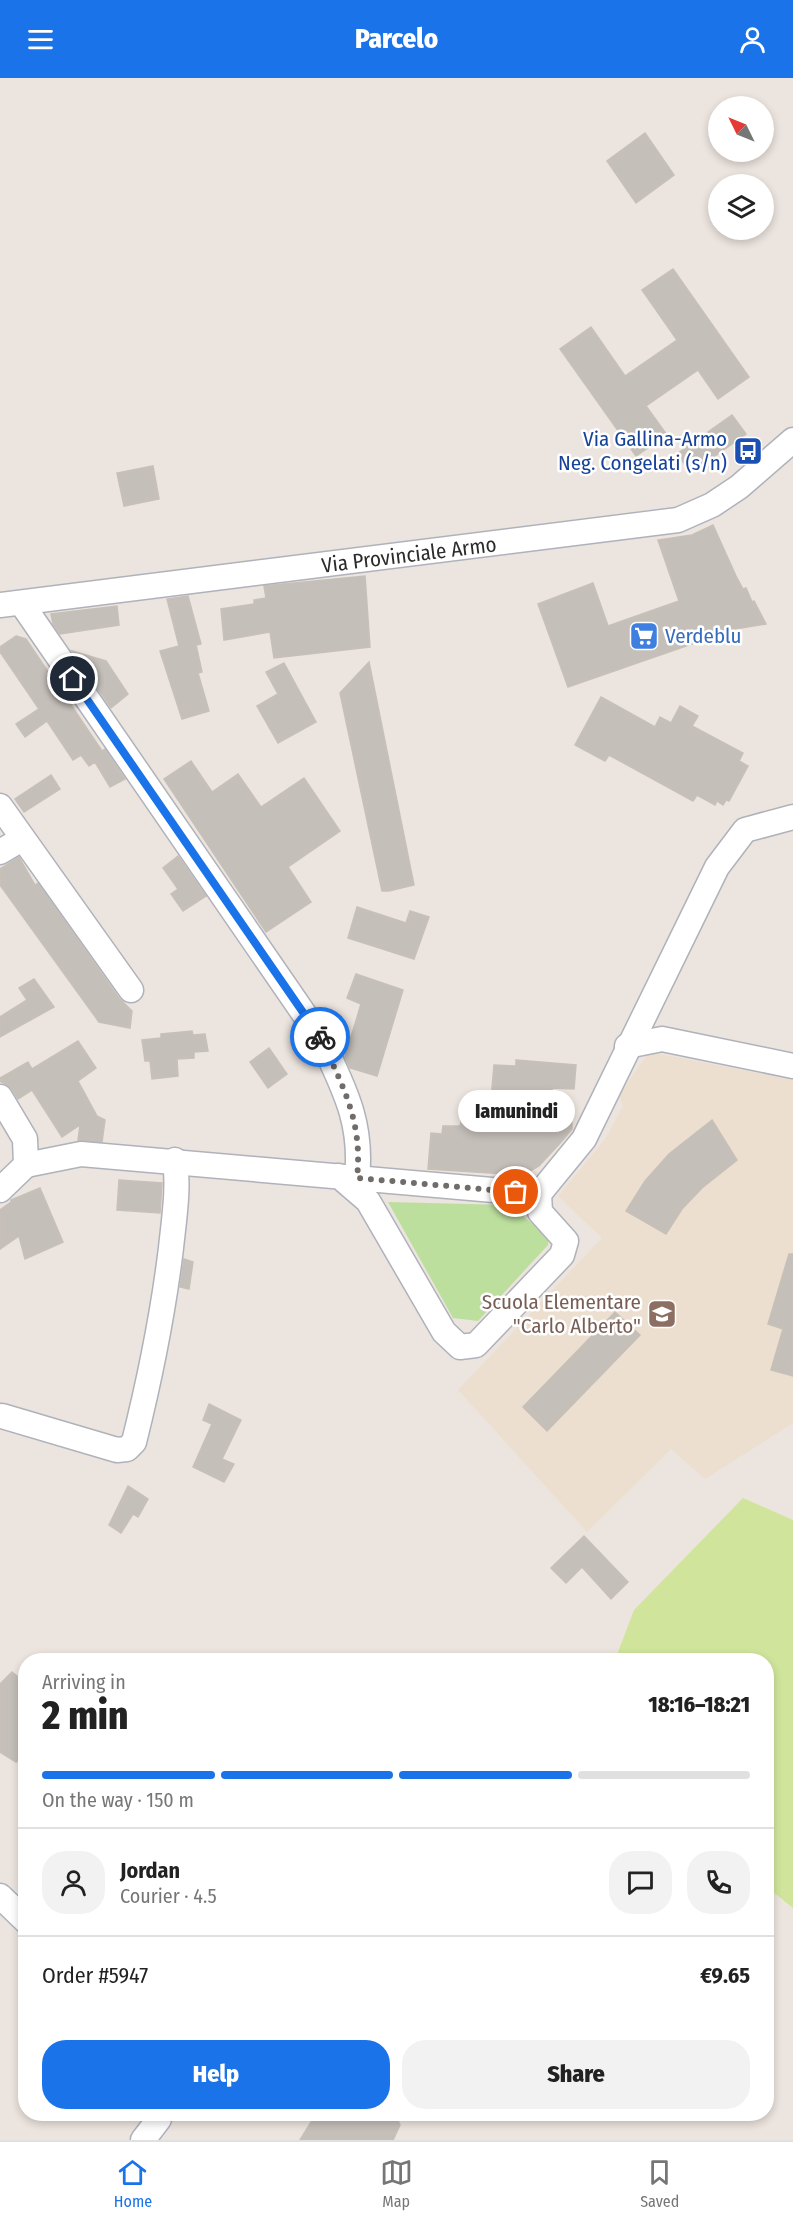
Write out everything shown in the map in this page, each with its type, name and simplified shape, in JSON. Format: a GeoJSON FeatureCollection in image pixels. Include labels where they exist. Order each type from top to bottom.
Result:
{"type":"FeatureCollection","features":[{"type":"Feature","properties":{"kind":"street","name":"Via Provinciale Armo"},"geometry":{"type":"LineString","coordinates":[[11,605],[678,520],[712,505],[739,487],[793,440]]}},
{"type":"Feature","properties":{"kind":"street"},"geometry":{"type":"LineString","coordinates":[[11,605],[320,1037],[354,1116],[360,1150],[348,1177]]}},
{"type":"Feature","properties":{"kind":"street"},"geometry":{"type":"LineString","coordinates":[[0,806],[131,990]]}},
{"type":"Feature","properties":{"kind":"street"},"geometry":{"type":"LineString","coordinates":[[348,1177],[368,1201],[444,1332],[460,1347],[476,1345],[562,1255],[566,1241],[540,1212],[539,1194],[584,1139],[627,1046],[683,939],[717,867],[745,830],[793,817]]}},
{"type":"Feature","properties":{"kind":"street"},"geometry":{"type":"LineString","coordinates":[[0,852],[22,839]]}},
{"type":"Feature","properties":{"kind":"street"},"geometry":{"type":"LineString","coordinates":[[627,1046],[662,1039],[793,1066]]}},
{"type":"Feature","properties":{"kind":"street"},"geometry":{"type":"LineString","coordinates":[[0,1097],[25,1139],[26,1165]]}},
{"type":"Feature","properties":{"kind":"street"},"geometry":{"type":"LineString","coordinates":[[0,1190],[26,1165],[81,1154],[175,1160],[539,1194]]}},
{"type":"Feature","properties":{"kind":"street"},"geometry":{"type":"LineString","coordinates":[[2,1416],[117,1450],[127,1449],[134,1442],[164,1310],[177,1176],[175,1160]]}},
{"type":"Feature","properties":{"kind":"street"},"geometry":{"type":"LineString","coordinates":[[0,1896],[18,1913]]}},
{"type":"Feature","properties":{"kind":"street"},"geometry":{"type":"LineString","coordinates":[[144,2140],[158,2121]]}},
{"type":"Feature","properties":{"kind":"shaded area","name":"Scuola Elementare \"Carlo Alberto\""},"geometry":{"type":"Polygon","coordinates":[[[649,1052],[793,1080],[793,1423],[705,1479],[671,1449],[587,1532],[458,1390],[602,1238],[558,1196],[606,1138],[623,1106],[619,1095],[649,1052]]]}},
{"type":"Feature","properties":{"kind":"green space"},"geometry":{"type":"Polygon","coordinates":[[[388,1202],[508,1205],[549,1236],[548,1245],[478,1321],[453,1318],[388,1202]]]}},
{"type":"Feature","properties":{"kind":"green space"},"geometry":{"type":"Polygon","coordinates":[[[743,1498],[793,1520],[793,1908],[774,1893],[774,1653],[618,1653],[634,1610],[743,1498]]]}},
{"type":"Feature","properties":{"kind":"building"},"geometry":{"type":"Polygon","coordinates":[[[645,133],[674,175],[636,203],[607,161],[645,133]]]}},
{"type":"Feature","properties":{"kind":"building"},"geometry":{"type":"Polygon","coordinates":[[[673,269],[749,377],[718,399],[698,370],[646,406],[667,435],[636,456],[560,349],[591,327],[625,376],[677,340],[642,290],[673,269]]]}},
{"type":"Feature","properties":{"kind":"building"},"geometry":{"type":"Polygon","coordinates":[[[732,415],[746,434],[691,473],[677,454],[732,415]]]}},
{"type":"Feature","properties":{"kind":"building"},"geometry":{"type":"Polygon","coordinates":[[[153,466],[159,499],[124,506],[117,473],[153,466]]]}},
{"type":"Feature","properties":{"kind":"building"},"geometry":{"type":"Polygon","coordinates":[[[713,525],[736,576],[743,589],[746,588],[766,624],[735,629],[568,687],[538,604],[593,583],[608,626],[679,601],[658,540],[692,535],[713,525]]]}},
{"type":"Feature","properties":{"kind":"building"},"geometry":{"type":"Polygon","coordinates":[[[365,576],[370,647],[274,658],[270,632],[224,640],[221,609],[254,604],[254,600],[266,598],[264,586],[365,576]]]}},
{"type":"Feature","properties":{"kind":"building"},"geometry":{"type":"Polygon","coordinates":[[[188,596],[201,644],[196,645],[202,672],[198,673],[209,711],[182,719],[160,651],[179,646],[167,599],[188,596]]]}},
{"type":"Feature","properties":{"kind":"building"},"geometry":{"type":"Polygon","coordinates":[[[117,606],[119,625],[60,634],[53,624],[51,614],[117,606]]]}},
{"type":"Feature","properties":{"kind":"building"},"geometry":{"type":"Polygon","coordinates":[[[16,636],[26,639],[63,694],[65,692],[73,703],[71,705],[102,751],[105,749],[125,779],[110,787],[95,762],[89,766],[81,755],[73,760],[47,721],[25,737],[16,724],[39,709],[0,652],[0,647],[16,636]]]}},
{"type":"Feature","properties":{"kind":"building"},"geometry":{"type":"Polygon","coordinates":[[[72,651],[106,661],[128,694],[111,708],[72,651]]]}},
{"type":"Feature","properties":{"kind":"building"},"geometry":{"type":"Polygon","coordinates":[[[369,662],[414,885],[389,891],[382,891],[340,693],[369,662]]]}},
{"type":"Feature","properties":{"kind":"building"},"geometry":{"type":"Polygon","coordinates":[[[284,663],[316,722],[278,743],[257,706],[278,694],[266,672],[284,663]]]}},
{"type":"Feature","properties":{"kind":"building"},"geometry":{"type":"Polygon","coordinates":[[[601,697],[655,727],[660,717],[671,723],[680,706],[698,716],[692,726],[743,753],[739,761],[748,766],[729,801],[726,800],[723,805],[717,801],[715,805],[697,795],[693,801],[609,755],[605,761],[575,745],[601,697]]]}},
{"type":"Feature","properties":{"kind":"building"},"geometry":{"type":"Polygon","coordinates":[[[191,761],[212,792],[238,774],[261,807],[304,778],[340,831],[288,867],[311,902],[266,932],[164,779],[191,761]]]}},
{"type":"Feature","properties":{"kind":"building"},"geometry":{"type":"Polygon","coordinates":[[[51,775],[60,789],[24,812],[15,799],[51,775]]]}},
{"type":"Feature","properties":{"kind":"building"},"geometry":{"type":"Polygon","coordinates":[[[178,856],[206,896],[183,911],[171,894],[178,889],[163,868],[178,856]]]}},
{"type":"Feature","properties":{"kind":"building"},"geometry":{"type":"Polygon","coordinates":[[[19,857],[35,885],[38,883],[119,998],[132,1011],[130,1028],[99,1022],[0,885],[0,869],[19,857]]]}},
{"type":"Feature","properties":{"kind":"building"},"geometry":{"type":"Polygon","coordinates":[[[357,907],[406,923],[410,911],[429,917],[414,959],[348,938],[357,907]]]}},
{"type":"Feature","properties":{"kind":"building"},"geometry":{"type":"Polygon","coordinates":[[[356,974],[403,990],[377,1076],[350,1068],[345,1057],[361,1004],[347,998],[356,974]]]}},
{"type":"Feature","properties":{"kind":"building"},"geometry":{"type":"Polygon","coordinates":[[[34,979],[54,1007],[0,1037],[0,1017],[27,1000],[19,988],[34,979]]]}},
{"type":"Feature","properties":{"kind":"building"},"geometry":{"type":"Polygon","coordinates":[[[192,1031],[193,1035],[205,1034],[208,1051],[194,1052],[194,1058],[177,1059],[178,1076],[152,1079],[150,1061],[145,1061],[142,1040],[161,1038],[161,1034],[192,1031]]]}},
{"type":"Feature","properties":{"kind":"building"},"geometry":{"type":"Polygon","coordinates":[[[78,1041],[96,1068],[78,1081],[97,1116],[105,1120],[102,1142],[78,1140],[80,1125],[62,1137],[32,1090],[18,1099],[12,1089],[0,1081],[0,1078],[28,1062],[32,1069],[78,1041]]]}},
{"type":"Feature","properties":{"kind":"building"},"geometry":{"type":"Polygon","coordinates":[[[269,1048],[287,1074],[268,1088],[250,1062],[269,1048]]]}},
{"type":"Feature","properties":{"kind":"building"},"geometry":{"type":"Polygon","coordinates":[[[516,1060],[576,1065],[574,1089],[551,1088],[572,1123],[572,1129],[539,1166],[523,1175],[428,1169],[431,1133],[442,1134],[443,1126],[460,1126],[468,1096],[491,1100],[494,1065],[516,1066],[516,1060]]]}},
{"type":"Feature","properties":{"kind":"building"},"geometry":{"type":"Polygon","coordinates":[[[712,1120],[737,1160],[702,1188],[682,1209],[666,1234],[626,1211],[645,1181],[669,1154],[712,1120]]]}},
{"type":"Feature","properties":{"kind":"building"},"geometry":{"type":"Polygon","coordinates":[[[119,1180],[162,1183],[160,1213],[117,1210],[119,1180]]]}},
{"type":"Feature","properties":{"kind":"building"},"geometry":{"type":"Polygon","coordinates":[[[40,1188],[63,1242],[25,1259],[19,1236],[0,1249],[0,1210],[11,1200],[40,1188]]]}},
{"type":"Feature","properties":{"kind":"building"},"geometry":{"type":"Polygon","coordinates":[[[789,1254],[793,1254],[793,1376],[771,1370],[783,1329],[768,1324],[789,1254]]]}},
{"type":"Feature","properties":{"kind":"building"},"geometry":{"type":"Polygon","coordinates":[[[184,1259],[193,1262],[189,1289],[180,1287],[184,1259]]]}},
{"type":"Feature","properties":{"kind":"building"},"geometry":{"type":"Polygon","coordinates":[[[615,1312],[640,1335],[547,1431],[523,1407],[615,1312]]]}},
{"type":"Feature","properties":{"kind":"building"},"geometry":{"type":"Polygon","coordinates":[[[209,1404],[241,1420],[222,1459],[234,1464],[224,1482],[193,1467],[212,1424],[203,1420],[209,1404]]]}},
{"type":"Feature","properties":{"kind":"building"},"geometry":{"type":"Polygon","coordinates":[[[128,1486],[148,1499],[138,1517],[133,1514],[121,1533],[109,1525],[128,1486]]]}},
{"type":"Feature","properties":{"kind":"building"},"geometry":{"type":"Polygon","coordinates":[[[584,1536],[628,1582],[611,1599],[582,1567],[566,1583],[551,1568],[584,1536]]]}},
{"type":"Feature","properties":{"kind":"building"},"geometry":{"type":"Polygon","coordinates":[[[12,1672],[18,1677],[18,1760],[16,1762],[0,1752],[0,1684],[12,1672]]]}},
{"type":"Feature","properties":{"kind":"building"},"geometry":{"type":"Polygon","coordinates":[[[312,2121],[398,2121],[400,2125],[393,2140],[300,2140],[312,2121]]]}},
{"type":"Feature","properties":{"kind":"way so far"},"geometry":{"type":"LineString","coordinates":[[320,1037],[354,1116],[360,1150],[357,1178],[516,1192]]}},
{"type":"Feature","properties":{"kind":"place","name":"Via Gallina-Armo Neg. Congelati (s/n)"},"geometry":{"type":"Point","coordinates":[748,451]}},
{"type":"Feature","properties":{"kind":"place","name":"Verdeblu"},"geometry":{"type":"Point","coordinates":[644,636]}},
{"type":"Feature","properties":{"kind":"place","name":"Iamunindi"},"geometry":{"type":"Point","coordinates":[516,1192]}},
{"type":"Feature","properties":{"kind":"place","name":"Scuola Elementare \"Carlo Alberto\""},"geometry":{"type":"Point","coordinates":[662,1314]}},
{"type":"Feature","properties":{"kind":"route"},"geometry":{"type":"LineString","coordinates":[[73,679],[320,1037]]}}]}
